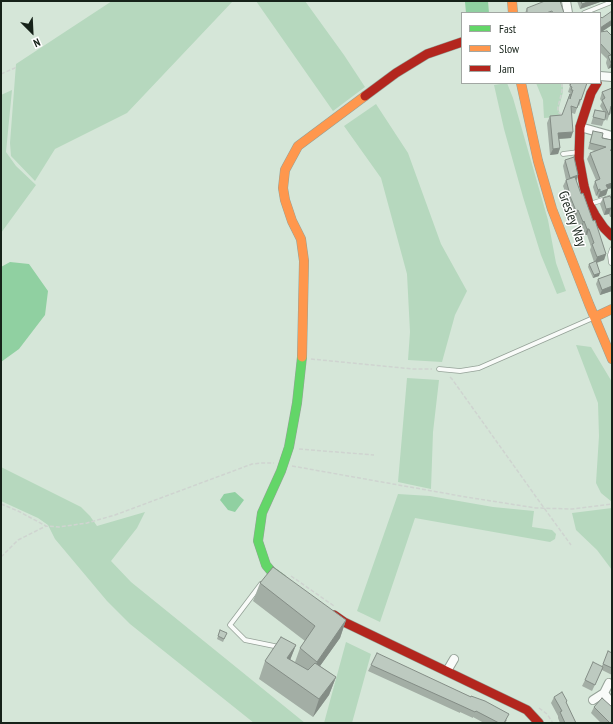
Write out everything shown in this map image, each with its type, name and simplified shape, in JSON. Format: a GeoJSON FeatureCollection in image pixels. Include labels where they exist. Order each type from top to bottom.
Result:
{"type":"FeatureCollection","features":[{"type":"Feature","properties":{"kind":"street"},"geometry":{"type":"LineString","coordinates":[[512,1],[513,12]]}},
{"type":"Feature","properties":{"kind":"street"},"geometry":{"type":"LineString","coordinates":[[566,1],[568,12]]}},
{"type":"Feature","properties":{"kind":"street"},"geometry":{"type":"LineString","coordinates":[[290,580],[270,573],[258,541],[262,513],[281,471],[289,448],[302,358],[304,261],[301,239],[292,221],[282,188],[285,170],[298,146],[396,73],[427,54],[461,42]]}},
{"type":"Feature","properties":{"kind":"street"},"geometry":{"type":"LineString","coordinates":[[601,76],[612,77]]}},
{"type":"Feature","properties":{"kind":"street","name":"Gresley Way"},"geometry":{"type":"LineString","coordinates":[[521,84],[538,161],[552,208],[612,359]]}},
{"type":"Feature","properties":{"kind":"street"},"geometry":{"type":"LineString","coordinates":[[596,84],[580,127],[579,159],[589,204],[595,216],[612,236]]}},
{"type":"Feature","properties":{"kind":"street"},"geometry":{"type":"LineString","coordinates":[[580,127],[612,136]]}},
{"type":"Feature","properties":{"kind":"street"},"geometry":{"type":"LineString","coordinates":[[595,317],[612,310]]}},
{"type":"Feature","properties":{"kind":"street"},"geometry":{"type":"LineString","coordinates":[[326,609],[344,622],[527,710],[539,723]]}},
{"type":"Feature","properties":{"kind":"street"},"geometry":{"type":"LineString","coordinates":[[447,671],[454,659]]}},
{"type":"Feature","properties":{"kind":"street"},"geometry":{"type":"LineString","coordinates":[[593,700],[604,693],[609,683]]}},
{"type":"Feature","properties":{"kind":"street"},"geometry":{"type":"LineString","coordinates":[[604,693],[612,704]]}},
{"type":"Feature","properties":{"kind":"lane"},"geometry":{"type":"LineString","coordinates":[[586,12],[609,3]]}},
{"type":"Feature","properties":{"kind":"lane"},"geometry":{"type":"LineString","coordinates":[[563,154],[579,152]]}},
{"type":"Feature","properties":{"kind":"lane"},"geometry":{"type":"LineString","coordinates":[[589,204],[612,196]]}},
{"type":"Feature","properties":{"kind":"lane"},"geometry":{"type":"LineString","coordinates":[[611,263],[610,255],[612,250]]}},
{"type":"Feature","properties":{"kind":"lane"},"geometry":{"type":"LineString","coordinates":[[439,369],[460,371],[480,368],[595,317]]}},
{"type":"Feature","properties":{"kind":"lane"},"geometry":{"type":"LineString","coordinates":[[264,581],[230,625],[245,640],[279,647]]}},
{"type":"Feature","properties":{"kind":"path"},"geometry":{"type":"LineString","coordinates":[[1,74],[17,67]]}},
{"type":"Feature","properties":{"kind":"path"},"geometry":{"type":"LineString","coordinates":[[562,84],[558,112],[569,117]]}},
{"type":"Feature","properties":{"kind":"path"},"geometry":{"type":"LineString","coordinates":[[302,358],[413,369],[439,369],[452,378],[571,545]]}},
{"type":"Feature","properties":{"kind":"path"},"geometry":{"type":"LineString","coordinates":[[289,448],[374,455]]}},
{"type":"Feature","properties":{"kind":"path"},"geometry":{"type":"LineString","coordinates":[[1,504],[46,526],[73,526],[115,515],[252,464],[272,462],[466,497],[544,509],[572,509],[612,504]]}},
{"type":"Feature","properties":{"kind":"path"},"geometry":{"type":"LineString","coordinates":[[1,557],[18,540],[46,526]]}},
{"type":"Feature","properties":{"kind":"path"},"geometry":{"type":"LineString","coordinates":[[290,580],[338,609]]}},
{"type":"Feature","properties":{"kind":"shaded area"},"geometry":{"type":"Polygon","coordinates":[[[112,1],[233,1],[127,113],[55,149],[35,181],[11,156],[10,143],[16,64],[112,1]]]}},
{"type":"Feature","properties":{"kind":"shaded area"},"geometry":{"type":"Polygon","coordinates":[[[256,1],[305,1],[365,87],[333,111],[256,1]]]}},
{"type":"Feature","properties":{"kind":"shaded area"},"geometry":{"type":"Polygon","coordinates":[[[488,1],[489,12],[466,12],[465,2],[488,1]]]}},
{"type":"Feature","properties":{"kind":"shaded area"},"geometry":{"type":"Polygon","coordinates":[[[507,84],[513,98],[548,220],[556,263],[566,291],[557,294],[541,255],[523,197],[504,129],[494,85],[507,84]]]}},
{"type":"Feature","properties":{"kind":"shaded area"},"geometry":{"type":"Polygon","coordinates":[[[536,84],[563,84],[563,92],[559,107],[561,117],[544,118],[543,100],[536,84]]]}},
{"type":"Feature","properties":{"kind":"shaded area"},"geometry":{"type":"Polygon","coordinates":[[[12,90],[6,152],[16,166],[36,185],[1,233],[1,95],[12,90]]]}},
{"type":"Feature","properties":{"kind":"shaded area"},"geometry":{"type":"Polygon","coordinates":[[[376,104],[408,153],[441,244],[467,291],[455,315],[442,362],[408,360],[410,332],[407,274],[381,178],[344,126],[376,104]]]}},
{"type":"Feature","properties":{"kind":"shaded area"},"geometry":{"type":"Polygon","coordinates":[[[10,262],[29,264],[48,291],[45,315],[19,349],[1,362],[1,267],[10,262]]]}},
{"type":"Feature","properties":{"kind":"shaded area"},"geometry":{"type":"Polygon","coordinates":[[[576,345],[591,347],[612,382],[612,502],[601,493],[596,483],[599,436],[598,403],[576,345]]]}},
{"type":"Feature","properties":{"kind":"shaded area"},"geometry":{"type":"Polygon","coordinates":[[[407,378],[439,380],[433,432],[431,489],[398,482],[407,378]]]}},
{"type":"Feature","properties":{"kind":"shaded area"},"geometry":{"type":"Polygon","coordinates":[[[1,467],[81,507],[97,526],[145,512],[137,528],[111,561],[131,582],[305,723],[254,723],[130,624],[107,601],[55,539],[48,525],[38,518],[1,501],[1,467]]]}},
{"type":"Feature","properties":{"kind":"shaded area"},"geometry":{"type":"Polygon","coordinates":[[[235,492],[244,500],[235,512],[228,510],[220,500],[224,494],[235,492]]]}},
{"type":"Feature","properties":{"kind":"shaded area"},"geometry":{"type":"Polygon","coordinates":[[[398,494],[430,496],[493,507],[534,511],[532,527],[552,530],[556,534],[555,539],[550,542],[415,518],[380,622],[357,611],[398,494]]]}},
{"type":"Feature","properties":{"kind":"shaded area"},"geometry":{"type":"Polygon","coordinates":[[[612,508],[612,570],[597,550],[576,530],[572,513],[612,508]]]}},
{"type":"Feature","properties":{"kind":"shaded area"},"geometry":{"type":"Polygon","coordinates":[[[346,642],[371,654],[352,723],[324,723],[346,642]]]}},
{"type":"Feature","properties":{"kind":"building"},"geometry":{"type":"Polygon","coordinates":[[[545,1],[560,1],[564,12],[527,12],[527,8],[545,1]]]}},
{"type":"Feature","properties":{"kind":"building"},"geometry":{"type":"Polygon","coordinates":[[[581,1],[590,1],[582,4],[581,1]]]}},
{"type":"Feature","properties":{"kind":"building"},"geometry":{"type":"Polygon","coordinates":[[[612,11],[612,20],[601,27],[601,17],[602,18],[612,11]]]}},
{"type":"Feature","properties":{"kind":"building"},"geometry":{"type":"Polygon","coordinates":[[[607,31],[612,36],[611,63],[608,56],[611,55],[601,44],[601,32],[607,31]]]}},
{"type":"Feature","properties":{"kind":"building"},"geometry":{"type":"Polygon","coordinates":[[[571,84],[587,84],[577,108],[571,106],[573,132],[558,133],[560,148],[553,149],[550,116],[562,115],[573,90],[571,90],[572,87],[570,86],[571,84]]]}},
{"type":"Feature","properties":{"kind":"building"},"geometry":{"type":"Polygon","coordinates":[[[612,88],[612,107],[611,106],[609,115],[602,100],[605,98],[602,92],[612,88]]]}},
{"type":"Feature","properties":{"kind":"building"},"geometry":{"type":"Polygon","coordinates":[[[595,110],[606,112],[605,120],[593,117],[595,110]]]}},
{"type":"Feature","properties":{"kind":"building"},"geometry":{"type":"Polygon","coordinates":[[[593,131],[603,133],[602,138],[612,140],[612,150],[610,150],[612,152],[612,183],[606,185],[608,189],[600,192],[600,189],[598,190],[595,181],[600,179],[590,153],[606,147],[590,143],[593,131]]]}},
{"type":"Feature","properties":{"kind":"building"},"geometry":{"type":"Polygon","coordinates":[[[574,157],[578,175],[570,178],[565,160],[574,157]]]}},
{"type":"Feature","properties":{"kind":"building"},"geometry":{"type":"Polygon","coordinates":[[[575,177],[581,194],[583,193],[593,221],[595,220],[606,254],[597,257],[592,244],[594,243],[589,229],[587,229],[578,210],[576,211],[570,196],[565,195],[569,191],[566,180],[575,177]]]}},
{"type":"Feature","properties":{"kind":"building"},"geometry":{"type":"Polygon","coordinates":[[[610,196],[612,200],[612,211],[611,208],[606,209],[603,198],[610,196]]]}},
{"type":"Feature","properties":{"kind":"building"},"geometry":{"type":"Polygon","coordinates":[[[596,261],[600,273],[594,275],[589,264],[596,261]]]}},
{"type":"Feature","properties":{"kind":"building"},"geometry":{"type":"Polygon","coordinates":[[[612,274],[612,286],[602,290],[598,279],[612,274]]]}},
{"type":"Feature","properties":{"kind":"building"},"geometry":{"type":"Polygon","coordinates":[[[273,567],[346,620],[317,662],[300,648],[315,626],[260,583],[273,567]]]}},
{"type":"Feature","properties":{"kind":"building"},"geometry":{"type":"Polygon","coordinates":[[[220,630],[227,633],[224,639],[218,636],[220,630]]]}},
{"type":"Feature","properties":{"kind":"building"},"geometry":{"type":"Polygon","coordinates":[[[281,637],[296,645],[287,658],[308,670],[315,663],[336,677],[319,699],[265,661],[281,637]]]}},
{"type":"Feature","properties":{"kind":"building"},"geometry":{"type":"Polygon","coordinates":[[[608,651],[612,653],[612,668],[603,664],[608,651]]]}},
{"type":"Feature","properties":{"kind":"building"},"geometry":{"type":"Polygon","coordinates":[[[377,653],[471,697],[485,701],[509,714],[504,723],[499,723],[476,711],[475,712],[371,665],[377,653]]]}},
{"type":"Feature","properties":{"kind":"building"},"geometry":{"type":"Polygon","coordinates":[[[593,662],[603,667],[595,685],[585,680],[593,662]]]}},
{"type":"Feature","properties":{"kind":"building"},"geometry":{"type":"Polygon","coordinates":[[[562,692],[576,723],[565,723],[560,712],[562,711],[554,697],[562,692]]]}},
{"type":"Feature","properties":{"kind":"building"},"geometry":{"type":"Polygon","coordinates":[[[602,698],[612,707],[611,723],[594,707],[602,698]]]}},
{"type":"Feature","properties":{"kind":"traffic: fast"},"geometry":{"type":"LineString","coordinates":[[282,579],[271,571],[266,565],[258,541],[262,513],[281,471],[289,447],[297,403],[302,357]]}},
{"type":"Feature","properties":{"kind":"traffic: slow"},"geometry":{"type":"LineString","coordinates":[[512,1],[513,12]]}},
{"type":"Feature","properties":{"kind":"traffic: slow"},"geometry":{"type":"LineString","coordinates":[[521,84],[538,161],[552,209],[612,359]]}},
{"type":"Feature","properties":{"kind":"traffic: slow"},"geometry":{"type":"LineString","coordinates":[[302,357],[304,261],[301,239],[292,221],[285,200],[283,188],[285,170],[298,146],[365,96]]}},
{"type":"Feature","properties":{"kind":"traffic: slow"},"geometry":{"type":"LineString","coordinates":[[595,317],[612,309]]}},
{"type":"Feature","properties":{"kind":"traffic: jam"},"geometry":{"type":"LineString","coordinates":[[365,96],[396,73],[427,54],[461,42]]}},
{"type":"Feature","properties":{"kind":"traffic: jam"},"geometry":{"type":"LineString","coordinates":[[596,84],[591,93],[580,127],[579,159],[589,204],[604,228],[612,236]]}},
{"type":"Feature","properties":{"kind":"traffic: jam"},"geometry":{"type":"LineString","coordinates":[[334,615],[344,622],[527,710],[539,723]]}}]}
